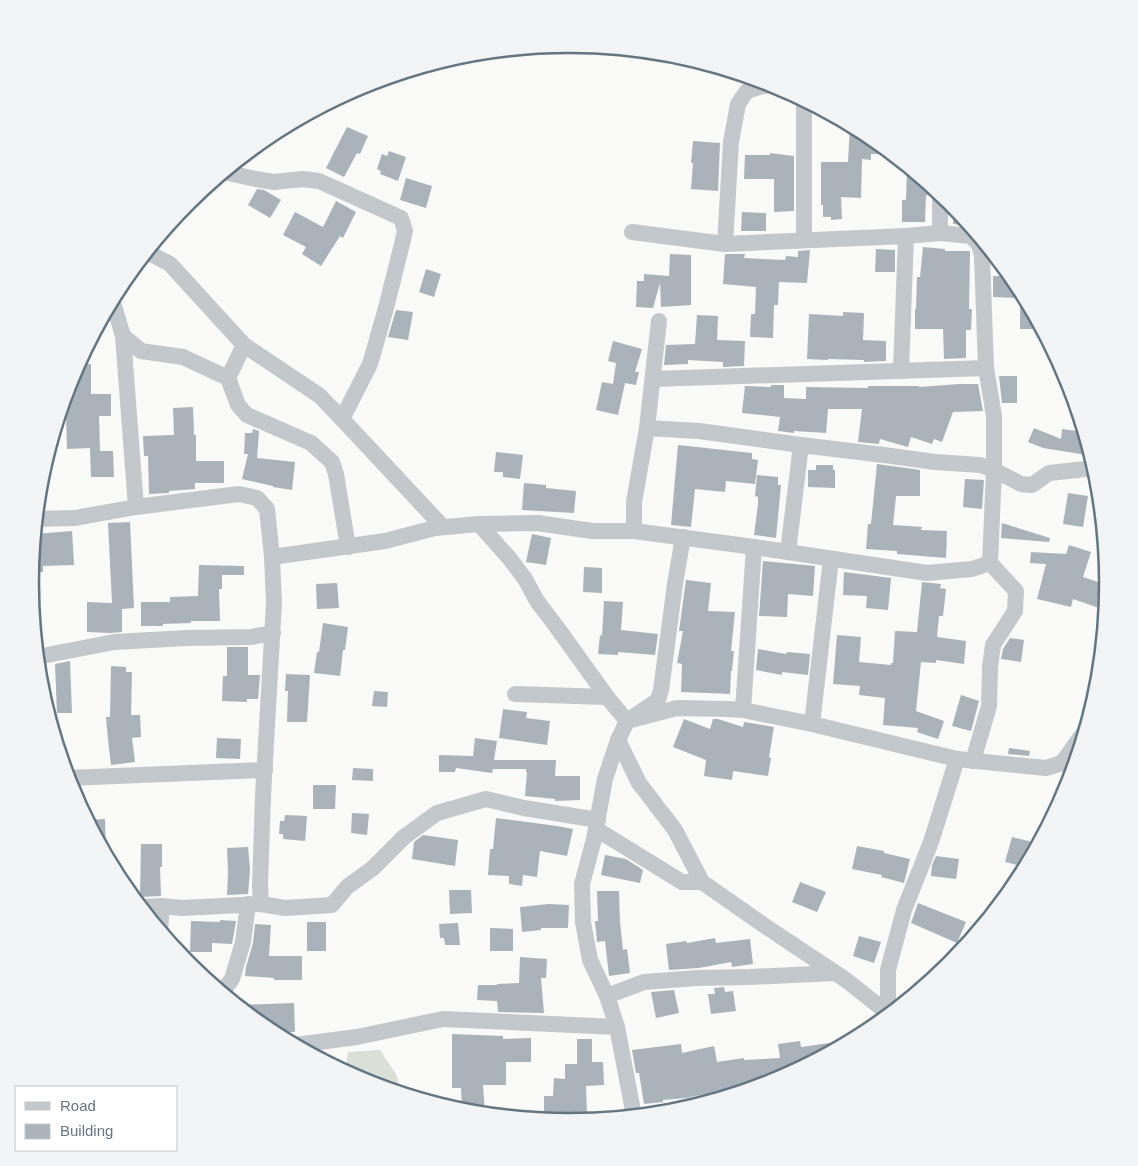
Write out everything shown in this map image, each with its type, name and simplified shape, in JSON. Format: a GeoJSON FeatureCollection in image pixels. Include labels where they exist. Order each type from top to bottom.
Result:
{"type":"FeatureCollection","features":[{"type":"Feature","properties":{"kind":"street"},"geometry":{"type":"LineString","coordinates":[[725,244],[731,142],[738,104],[747,91],[757,88]]}},
{"type":"Feature","properties":{"kind":"street"},"geometry":{"type":"LineString","coordinates":[[804,107],[804,240]]}},
{"type":"Feature","properties":{"kind":"street"},"geometry":{"type":"LineString","coordinates":[[232,174],[274,182],[303,179],[319,181],[401,218],[405,231],[373,354],[370,364],[342,418]]}},
{"type":"Feature","properties":{"kind":"street"},"geometry":{"type":"LineString","coordinates":[[940,204],[940,233]]}},
{"type":"Feature","properties":{"kind":"street"},"geometry":{"type":"LineString","coordinates":[[632,232],[725,244],[940,233],[970,236]]}},
{"type":"Feature","properties":{"kind":"street"},"geometry":{"type":"LineString","coordinates":[[901,370],[906,236]]}},
{"type":"Feature","properties":{"kind":"street"},"geometry":{"type":"LineString","coordinates":[[888,1007],[888,970],[904,910],[989,706],[990,667],[993,645],[1015,611],[1016,592],[990,563],[994,416],[986,368],[981,249]]}},
{"type":"Feature","properties":{"kind":"street"},"geometry":{"type":"LineString","coordinates":[[152,255],[170,264],[244,345],[320,396],[443,527]]}},
{"type":"Feature","properties":{"kind":"street"},"geometry":{"type":"LineString","coordinates":[[115,310],[123,336],[136,507]]}},
{"type":"Feature","properties":{"kind":"street"},"geometry":{"type":"LineString","coordinates":[[634,530],[634,502],[647,428],[659,321]]}},
{"type":"Feature","properties":{"kind":"street"},"geometry":{"type":"LineString","coordinates":[[123,336],[141,351],[183,357],[228,378],[238,405],[247,415],[312,443],[332,462],[336,474],[348,547]]}},
{"type":"Feature","properties":{"kind":"street"},"geometry":{"type":"LineString","coordinates":[[228,378],[244,345]]}},
{"type":"Feature","properties":{"kind":"street"},"geometry":{"type":"LineString","coordinates":[[653,380],[986,368]]}},
{"type":"Feature","properties":{"kind":"street"},"geometry":{"type":"LineString","coordinates":[[647,428],[699,431],[801,446],[936,462],[980,464],[1021,484],[1032,485],[1049,473],[1086,469]]}},
{"type":"Feature","properties":{"kind":"street"},"geometry":{"type":"LineString","coordinates":[[788,552],[801,446]]}},
{"type":"Feature","properties":{"kind":"street"},"geometry":{"type":"LineString","coordinates":[[43,519],[75,518],[136,507],[239,494],[257,498],[267,509],[274,603],[261,875],[232,979],[226,987]]}},
{"type":"Feature","properties":{"kind":"street"},"geometry":{"type":"LineString","coordinates":[[272,557],[385,541],[435,528],[479,524],[537,523],[592,531],[634,530],[927,573],[972,569],[990,563]]}},
{"type":"Feature","properties":{"kind":"street"},"geometry":{"type":"LineString","coordinates":[[479,524],[525,578],[537,601],[607,697],[627,721]]}},
{"type":"Feature","properties":{"kind":"street"},"geometry":{"type":"LineString","coordinates":[[633,1109],[618,1027],[607,996],[590,960],[583,922],[582,884],[597,825],[605,779],[618,740],[627,721],[658,700],[660,695],[675,584],[684,537]]}},
{"type":"Feature","properties":{"kind":"street"},"geometry":{"type":"LineString","coordinates":[[743,710],[754,547]]}},
{"type":"Feature","properties":{"kind":"street"},"geometry":{"type":"LineString","coordinates":[[812,724],[831,559]]}},
{"type":"Feature","properties":{"kind":"street"},"geometry":{"type":"LineString","coordinates":[[44,656],[114,642],[251,637],[273,633]]}},
{"type":"Feature","properties":{"kind":"street"},"geometry":{"type":"LineString","coordinates":[[515,694],[607,697]]}},
{"type":"Feature","properties":{"kind":"street"},"geometry":{"type":"LineString","coordinates":[[627,721],[677,708],[743,710],[812,724],[965,760],[1046,768],[1062,763],[1072,749]]}},
{"type":"Feature","properties":{"kind":"street"},"geometry":{"type":"LineString","coordinates":[[618,740],[639,783],[675,830],[702,882],[846,980],[883,1010]]}},
{"type":"Feature","properties":{"kind":"street"},"geometry":{"type":"LineString","coordinates":[[76,778],[265,770]]}},
{"type":"Feature","properties":{"kind":"street"},"geometry":{"type":"LineString","coordinates":[[149,907],[162,906],[182,908],[254,904],[285,908],[332,905],[347,887],[374,868],[404,837],[437,813],[486,799],[597,825],[682,882],[702,882]]}},
{"type":"Feature","properties":{"kind":"street"},"geometry":{"type":"LineString","coordinates":[[161,922],[162,906]]}},
{"type":"Feature","properties":{"kind":"street"},"geometry":{"type":"LineString","coordinates":[[607,996],[644,982],[697,978],[835,973]]}},
{"type":"Feature","properties":{"kind":"street"},"geometry":{"type":"LineString","coordinates":[[307,1044],[357,1038],[443,1019],[618,1027]]}},
{"type":"Feature","properties":{"kind":"shaded area"},"geometry":{"type":"Polygon","coordinates":[[[380,1050],[397,1076],[399,1085],[346,1064],[348,1052],[380,1050]]]}},
{"type":"Feature","properties":{"kind":"building"},"geometry":{"type":"Polygon","coordinates":[[[347,127],[368,136],[360,154],[357,153],[344,177],[326,168],[347,127]]]}},
{"type":"Feature","properties":{"kind":"building"},"geometry":{"type":"Polygon","coordinates":[[[850,133],[881,154],[871,154],[871,160],[862,159],[861,198],[841,197],[842,219],[831,220],[831,217],[823,217],[823,205],[821,205],[821,162],[848,162],[850,133]]]}},
{"type":"Feature","properties":{"kind":"building"},"geometry":{"type":"Polygon","coordinates":[[[693,141],[720,143],[718,191],[691,189],[693,141]]]}},
{"type":"Feature","properties":{"kind":"building"},"geometry":{"type":"Polygon","coordinates":[[[389,151],[406,157],[398,181],[380,174],[381,171],[377,169],[382,154],[387,156],[389,151]]]}},
{"type":"Feature","properties":{"kind":"building"},"geometry":{"type":"Polygon","coordinates":[[[770,153],[794,156],[794,211],[774,212],[774,179],[744,179],[745,155],[770,155],[770,153]]]}},
{"type":"Feature","properties":{"kind":"building"},"geometry":{"type":"Polygon","coordinates":[[[907,174],[928,193],[928,195],[926,195],[925,222],[902,222],[902,200],[906,200],[907,174]]]}},
{"type":"Feature","properties":{"kind":"building"},"geometry":{"type":"Polygon","coordinates":[[[406,178],[432,186],[426,208],[400,200],[406,178]]]}},
{"type":"Feature","properties":{"kind":"building"},"geometry":{"type":"Polygon","coordinates":[[[257,189],[264,190],[281,200],[270,218],[248,205],[257,189]]]}},
{"type":"Feature","properties":{"kind":"building"},"geometry":{"type":"Polygon","coordinates":[[[336,201],[356,212],[343,238],[340,236],[321,266],[302,254],[306,247],[283,235],[295,212],[323,227],[336,201]]]}},
{"type":"Feature","properties":{"kind":"building"},"geometry":{"type":"Polygon","coordinates":[[[742,212],[766,213],[766,231],[741,231],[742,212]]]}},
{"type":"Feature","properties":{"kind":"building"},"geometry":{"type":"Polygon","coordinates":[[[953,217],[960,225],[953,224],[953,217]]]}},
{"type":"Feature","properties":{"kind":"building"},"geometry":{"type":"Polygon","coordinates":[[[923,247],[945,249],[945,251],[970,251],[969,309],[972,309],[971,330],[966,330],[966,358],[944,359],[943,329],[915,329],[917,277],[920,277],[923,247]]]}},
{"type":"Feature","properties":{"kind":"building"},"geometry":{"type":"Polygon","coordinates":[[[876,249],[895,250],[895,272],[875,272],[876,249]]]}},
{"type":"Feature","properties":{"kind":"building"},"geometry":{"type":"Polygon","coordinates":[[[810,250],[807,283],[779,282],[778,305],[774,305],[773,338],[750,337],[751,314],[755,314],[756,287],[723,284],[725,254],[745,254],[744,258],[785,260],[786,256],[798,257],[798,251],[810,250]]]}},
{"type":"Feature","properties":{"kind":"building"},"geometry":{"type":"Polygon","coordinates":[[[670,254],[691,255],[691,305],[661,307],[660,283],[653,308],[636,307],[637,281],[644,281],[644,274],[669,276],[670,254]]]}},
{"type":"Feature","properties":{"kind":"building"},"geometry":{"type":"Polygon","coordinates":[[[426,269],[441,274],[434,297],[419,292],[426,269]]]}},
{"type":"Feature","properties":{"kind":"building"},"geometry":{"type":"Polygon","coordinates":[[[993,276],[1001,276],[1016,298],[993,297],[993,276]]]}},
{"type":"Feature","properties":{"kind":"building"},"geometry":{"type":"Polygon","coordinates":[[[1020,305],[1034,329],[1020,329],[1020,305]]]}},
{"type":"Feature","properties":{"kind":"building"},"geometry":{"type":"Polygon","coordinates":[[[396,310],[413,312],[408,340],[388,337],[396,310]]]}},
{"type":"Feature","properties":{"kind":"building"},"geometry":{"type":"Polygon","coordinates":[[[843,312],[864,313],[863,340],[886,341],[886,361],[864,362],[864,360],[807,359],[809,314],[843,316],[843,312]]]}},
{"type":"Feature","properties":{"kind":"building"},"geometry":{"type":"Polygon","coordinates":[[[697,315],[718,316],[717,340],[745,341],[744,366],[723,367],[723,362],[688,360],[688,364],[664,365],[666,345],[695,344],[697,315]]]}},
{"type":"Feature","properties":{"kind":"building"},"geometry":{"type":"Polygon","coordinates":[[[613,341],[642,349],[635,372],[639,372],[636,385],[625,383],[618,415],[596,410],[602,382],[613,384],[616,363],[608,361],[613,341]]]}},
{"type":"Feature","properties":{"kind":"building"},"geometry":{"type":"Polygon","coordinates":[[[86,364],[91,364],[91,394],[111,394],[111,416],[99,416],[100,451],[113,451],[114,477],[91,477],[90,448],[67,449],[66,416],[86,364]]]}},
{"type":"Feature","properties":{"kind":"building"},"geometry":{"type":"Polygon","coordinates":[[[999,376],[1017,376],[1017,403],[1002,403],[999,376]]]}},
{"type":"Feature","properties":{"kind":"building"},"geometry":{"type":"Polygon","coordinates":[[[978,384],[983,411],[953,412],[942,442],[934,439],[932,444],[911,437],[908,447],[880,439],[879,444],[858,442],[862,409],[828,409],[826,433],[778,431],[780,417],[742,413],[745,386],[771,387],[771,385],[784,385],[784,398],[806,399],[806,387],[919,387],[978,384]]]}},
{"type":"Feature","properties":{"kind":"building"},"geometry":{"type":"Polygon","coordinates":[[[193,407],[196,461],[224,461],[224,483],[195,483],[195,489],[149,494],[148,456],[144,456],[143,436],[174,435],[173,408],[193,407]]]}},
{"type":"Feature","properties":{"kind":"building"},"geometry":{"type":"Polygon","coordinates":[[[1034,428],[1061,439],[1062,429],[1076,431],[1083,454],[1043,448],[1028,442],[1034,428]]]}},
{"type":"Feature","properties":{"kind":"building"},"geometry":{"type":"Polygon","coordinates":[[[253,429],[259,431],[257,458],[295,462],[292,490],[242,479],[248,454],[244,454],[245,433],[252,433],[253,429]]]}},
{"type":"Feature","properties":{"kind":"building"},"geometry":{"type":"Polygon","coordinates":[[[678,445],[752,453],[752,459],[758,460],[755,484],[726,481],[725,492],[695,489],[691,527],[671,525],[678,445]]]}},
{"type":"Feature","properties":{"kind":"building"},"geometry":{"type":"Polygon","coordinates":[[[496,452],[523,455],[520,479],[503,477],[503,472],[494,472],[496,452]]]}},
{"type":"Feature","properties":{"kind":"building"},"geometry":{"type":"Polygon","coordinates":[[[877,464],[920,470],[920,496],[896,496],[893,525],[922,527],[921,530],[947,531],[946,558],[897,554],[897,551],[866,549],[868,524],[871,524],[877,464]]]}},
{"type":"Feature","properties":{"kind":"building"},"geometry":{"type":"Polygon","coordinates":[[[816,465],[833,465],[833,470],[835,470],[835,488],[808,487],[808,470],[816,470],[816,465]]]}},
{"type":"Feature","properties":{"kind":"building"},"geometry":{"type":"Polygon","coordinates":[[[757,475],[778,477],[778,485],[781,485],[776,538],[754,535],[758,504],[758,497],[755,496],[757,475]]]}},
{"type":"Feature","properties":{"kind":"building"},"geometry":{"type":"Polygon","coordinates":[[[965,479],[984,480],[982,509],[963,507],[965,479]]]}},
{"type":"Feature","properties":{"kind":"building"},"geometry":{"type":"Polygon","coordinates":[[[524,483],[546,485],[546,488],[576,491],[574,513],[522,510],[524,483]]]}},
{"type":"Feature","properties":{"kind":"building"},"geometry":{"type":"Polygon","coordinates":[[[1068,493],[1088,496],[1083,527],[1063,524],[1068,493]]]}},
{"type":"Feature","properties":{"kind":"building"},"geometry":{"type":"Polygon","coordinates":[[[130,522],[134,608],[122,609],[122,632],[87,632],[87,602],[112,603],[108,523],[130,522]]]}},
{"type":"Feature","properties":{"kind":"building"},"geometry":{"type":"Polygon","coordinates":[[[1002,523],[1050,538],[1049,542],[1001,538],[1002,523]]]}},
{"type":"Feature","properties":{"kind":"building"},"geometry":{"type":"Polygon","coordinates":[[[72,531],[74,565],[43,566],[43,572],[39,572],[41,533],[72,531]]]}},
{"type":"Feature","properties":{"kind":"building"},"geometry":{"type":"Polygon","coordinates":[[[532,534],[551,538],[546,565],[526,562],[532,534]]]}},
{"type":"Feature","properties":{"kind":"building"},"geometry":{"type":"Polygon","coordinates":[[[1069,545],[1091,552],[1083,577],[1099,582],[1098,608],[1073,599],[1071,607],[1037,599],[1046,564],[1030,563],[1031,552],[1066,554],[1069,545]]]}},
{"type":"Feature","properties":{"kind":"building"},"geometry":{"type":"Polygon","coordinates":[[[763,561],[815,566],[813,596],[788,594],[787,617],[759,616],[763,561]]]}},
{"type":"Feature","properties":{"kind":"building"},"geometry":{"type":"Polygon","coordinates":[[[199,565],[244,566],[244,575],[222,575],[222,589],[219,589],[220,621],[191,621],[191,623],[163,624],[163,626],[141,626],[141,602],[170,602],[170,597],[198,596],[199,565]]]}},
{"type":"Feature","properties":{"kind":"building"},"geometry":{"type":"Polygon","coordinates":[[[584,567],[602,568],[602,593],[583,592],[584,567]]]}},
{"type":"Feature","properties":{"kind":"building"},"geometry":{"type":"Polygon","coordinates":[[[844,572],[891,578],[888,610],[866,608],[867,596],[843,595],[844,572]]]}},
{"type":"Feature","properties":{"kind":"building"},"geometry":{"type":"Polygon","coordinates":[[[686,580],[711,583],[708,611],[735,612],[731,651],[734,651],[730,694],[681,692],[682,664],[677,663],[683,631],[679,631],[686,580]]]}},
{"type":"Feature","properties":{"kind":"building"},"geometry":{"type":"Polygon","coordinates":[[[922,582],[941,584],[940,588],[946,589],[943,616],[939,616],[937,637],[966,641],[964,664],[936,660],[936,663],[921,662],[916,711],[944,721],[938,739],[917,732],[918,728],[883,725],[885,698],[859,695],[860,686],[833,684],[837,635],[861,637],[859,662],[891,665],[893,663],[895,631],[917,632],[922,582]]]}},
{"type":"Feature","properties":{"kind":"building"},"geometry":{"type":"Polygon","coordinates":[[[337,583],[339,608],[317,609],[316,584],[337,583]]]}},
{"type":"Feature","properties":{"kind":"building"},"geometry":{"type":"Polygon","coordinates":[[[604,601],[623,602],[621,630],[658,634],[655,655],[618,652],[618,655],[598,654],[600,635],[602,636],[604,601]]]}},
{"type":"Feature","properties":{"kind":"building"},"geometry":{"type":"Polygon","coordinates":[[[323,623],[348,627],[340,676],[314,673],[323,623]]]}},
{"type":"Feature","properties":{"kind":"building"},"geometry":{"type":"Polygon","coordinates":[[[1010,638],[1024,640],[1021,662],[1001,659],[1003,649],[1010,638]]]}},
{"type":"Feature","properties":{"kind":"building"},"geometry":{"type":"Polygon","coordinates":[[[227,647],[248,647],[248,675],[260,675],[258,699],[247,699],[247,702],[222,701],[223,676],[227,676],[227,647]]]}},
{"type":"Feature","properties":{"kind":"building"},"geometry":{"type":"Polygon","coordinates":[[[758,649],[786,654],[787,652],[810,654],[808,675],[782,672],[782,675],[756,670],[758,649]]]}},
{"type":"Feature","properties":{"kind":"building"},"geometry":{"type":"Polygon","coordinates":[[[70,661],[72,713],[57,713],[55,664],[70,661]]]}},
{"type":"Feature","properties":{"kind":"building"},"geometry":{"type":"Polygon","coordinates":[[[111,666],[126,667],[126,672],[132,672],[131,715],[140,715],[141,737],[132,738],[135,762],[111,765],[106,717],[110,717],[111,666]]]}},
{"type":"Feature","properties":{"kind":"building"},"geometry":{"type":"Polygon","coordinates":[[[286,674],[310,675],[307,722],[287,722],[288,691],[285,691],[286,674]]]}},
{"type":"Feature","properties":{"kind":"building"},"geometry":{"type":"Polygon","coordinates":[[[374,691],[388,692],[387,707],[372,706],[374,691]]]}},
{"type":"Feature","properties":{"kind":"building"},"geometry":{"type":"Polygon","coordinates":[[[961,695],[979,701],[971,731],[952,726],[961,695]]]}},
{"type":"Feature","properties":{"kind":"building"},"geometry":{"type":"Polygon","coordinates":[[[503,709],[527,712],[526,718],[550,721],[547,745],[499,738],[503,709]]]}},
{"type":"Feature","properties":{"kind":"building"},"geometry":{"type":"Polygon","coordinates":[[[684,719],[710,729],[713,719],[743,727],[744,722],[774,727],[768,776],[733,771],[732,780],[704,776],[706,760],[673,747],[684,719]]]}},
{"type":"Feature","properties":{"kind":"building"},"geometry":{"type":"Polygon","coordinates":[[[217,738],[241,739],[240,759],[216,758],[217,738]]]}},
{"type":"Feature","properties":{"kind":"building"},"geometry":{"type":"Polygon","coordinates":[[[475,738],[497,741],[494,760],[556,760],[555,776],[580,776],[580,800],[555,801],[555,799],[525,796],[526,769],[493,769],[492,773],[456,768],[455,772],[439,772],[439,755],[473,756],[475,738]]]}},
{"type":"Feature","properties":{"kind":"building"},"geometry":{"type":"Polygon","coordinates":[[[1009,748],[1030,751],[1029,756],[1008,754],[1009,748]]]}},
{"type":"Feature","properties":{"kind":"building"},"geometry":{"type":"Polygon","coordinates":[[[353,768],[373,769],[373,781],[352,780],[353,768]]]}},
{"type":"Feature","properties":{"kind":"building"},"geometry":{"type":"Polygon","coordinates":[[[313,785],[336,785],[335,809],[313,809],[313,785]]]}},
{"type":"Feature","properties":{"kind":"building"},"geometry":{"type":"Polygon","coordinates":[[[352,813],[369,814],[367,835],[351,833],[352,813]]]}},
{"type":"Feature","properties":{"kind":"building"},"geometry":{"type":"Polygon","coordinates":[[[285,815],[307,816],[305,841],[283,839],[283,834],[279,834],[280,821],[284,821],[285,815]]]}},
{"type":"Feature","properties":{"kind":"building"},"geometry":{"type":"Polygon","coordinates":[[[496,818],[573,829],[567,856],[540,851],[537,877],[523,875],[522,886],[509,884],[509,876],[488,875],[490,849],[493,849],[496,818]]]}},
{"type":"Feature","properties":{"kind":"building"},"geometry":{"type":"Polygon","coordinates":[[[105,819],[106,840],[94,820],[105,819]]]}},
{"type":"Feature","properties":{"kind":"building"},"geometry":{"type":"Polygon","coordinates":[[[423,835],[458,840],[455,866],[412,859],[414,842],[423,835]]]}},
{"type":"Feature","properties":{"kind":"building"},"geometry":{"type":"Polygon","coordinates":[[[1012,837],[1032,842],[1018,865],[1005,862],[1012,837]]]}},
{"type":"Feature","properties":{"kind":"building"},"geometry":{"type":"Polygon","coordinates":[[[141,844],[162,844],[162,867],[160,867],[161,896],[142,897],[141,844]]]}},
{"type":"Feature","properties":{"kind":"building"},"geometry":{"type":"Polygon","coordinates":[[[857,846],[884,851],[884,853],[910,859],[904,883],[881,877],[882,875],[852,869],[857,846]]]}},
{"type":"Feature","properties":{"kind":"building"},"geometry":{"type":"Polygon","coordinates":[[[248,847],[250,870],[248,894],[227,895],[227,848],[248,847]]]}},
{"type":"Feature","properties":{"kind":"building"},"geometry":{"type":"Polygon","coordinates":[[[605,855],[626,859],[643,870],[640,883],[601,875],[605,855]]]}},
{"type":"Feature","properties":{"kind":"building"},"geometry":{"type":"Polygon","coordinates":[[[936,856],[959,859],[956,879],[931,876],[932,865],[936,856]]]}},
{"type":"Feature","properties":{"kind":"building"},"geometry":{"type":"Polygon","coordinates":[[[800,882],[826,892],[817,912],[792,902],[800,882]]]}},
{"type":"Feature","properties":{"kind":"building"},"geometry":{"type":"Polygon","coordinates":[[[449,890],[471,890],[472,913],[450,914],[449,890]]]}},
{"type":"Feature","properties":{"kind":"building"},"geometry":{"type":"Polygon","coordinates":[[[597,891],[619,891],[623,950],[627,949],[630,973],[609,976],[605,941],[597,942],[595,921],[598,921],[597,891]]]}},
{"type":"Feature","properties":{"kind":"building"},"geometry":{"type":"Polygon","coordinates":[[[918,903],[966,922],[957,943],[911,923],[918,903]]]}},
{"type":"Feature","properties":{"kind":"building"},"geometry":{"type":"Polygon","coordinates":[[[548,904],[569,905],[568,928],[541,928],[541,930],[522,932],[520,907],[548,904]]]}},
{"type":"Feature","properties":{"kind":"building"},"geometry":{"type":"Polygon","coordinates":[[[220,920],[236,921],[232,944],[212,943],[212,952],[190,952],[191,921],[220,922],[220,920]]]}},
{"type":"Feature","properties":{"kind":"building"},"geometry":{"type":"Polygon","coordinates":[[[307,922],[326,922],[326,951],[307,951],[307,922]]]}},
{"type":"Feature","properties":{"kind":"building"},"geometry":{"type":"Polygon","coordinates":[[[458,923],[460,945],[445,945],[444,938],[440,938],[439,924],[458,923]]]}},
{"type":"Feature","properties":{"kind":"building"},"geometry":{"type":"Polygon","coordinates":[[[255,924],[271,925],[269,956],[302,956],[302,980],[274,980],[274,978],[245,976],[253,943],[255,924]]]}},
{"type":"Feature","properties":{"kind":"building"},"geometry":{"type":"Polygon","coordinates":[[[490,928],[513,929],[513,951],[490,951],[490,928]]]}},
{"type":"Feature","properties":{"kind":"building"},"geometry":{"type":"Polygon","coordinates":[[[859,936],[881,942],[874,963],[853,956],[859,936]]]}},
{"type":"Feature","properties":{"kind":"building"},"geometry":{"type":"Polygon","coordinates":[[[715,938],[716,943],[750,939],[753,964],[732,967],[731,962],[699,968],[669,970],[666,944],[686,941],[687,943],[715,938]]]}},
{"type":"Feature","properties":{"kind":"building"},"geometry":{"type":"Polygon","coordinates":[[[520,957],[547,959],[546,978],[541,978],[544,1013],[498,1012],[497,1001],[477,1000],[478,985],[519,983],[520,957]]]}},
{"type":"Feature","properties":{"kind":"building"},"geometry":{"type":"Polygon","coordinates":[[[724,987],[725,992],[733,991],[736,1011],[711,1014],[708,994],[715,994],[714,988],[724,987]]]}},
{"type":"Feature","properties":{"kind":"building"},"geometry":{"type":"Polygon","coordinates":[[[674,990],[679,1013],[656,1018],[651,992],[674,990]]]}},
{"type":"Feature","properties":{"kind":"building"},"geometry":{"type":"Polygon","coordinates":[[[294,1003],[295,1032],[288,1032],[247,1005],[294,1003]]]}},
{"type":"Feature","properties":{"kind":"building"},"geometry":{"type":"Polygon","coordinates":[[[452,1034],[503,1036],[503,1039],[531,1038],[531,1062],[506,1062],[506,1085],[483,1085],[484,1106],[462,1102],[461,1088],[452,1088],[452,1034]]]}},
{"type":"Feature","properties":{"kind":"building"},"geometry":{"type":"Polygon","coordinates":[[[577,1039],[592,1039],[592,1062],[603,1062],[604,1085],[586,1086],[587,1112],[544,1112],[544,1096],[553,1096],[554,1078],[565,1079],[565,1064],[577,1064],[577,1039]]]}},
{"type":"Feature","properties":{"kind":"building"},"geometry":{"type":"Polygon","coordinates":[[[800,1041],[801,1047],[833,1042],[804,1059],[739,1085],[686,1098],[644,1104],[639,1073],[636,1073],[632,1050],[681,1044],[682,1053],[714,1046],[717,1062],[744,1058],[744,1060],[780,1058],[778,1044],[800,1041]]]}}]}
